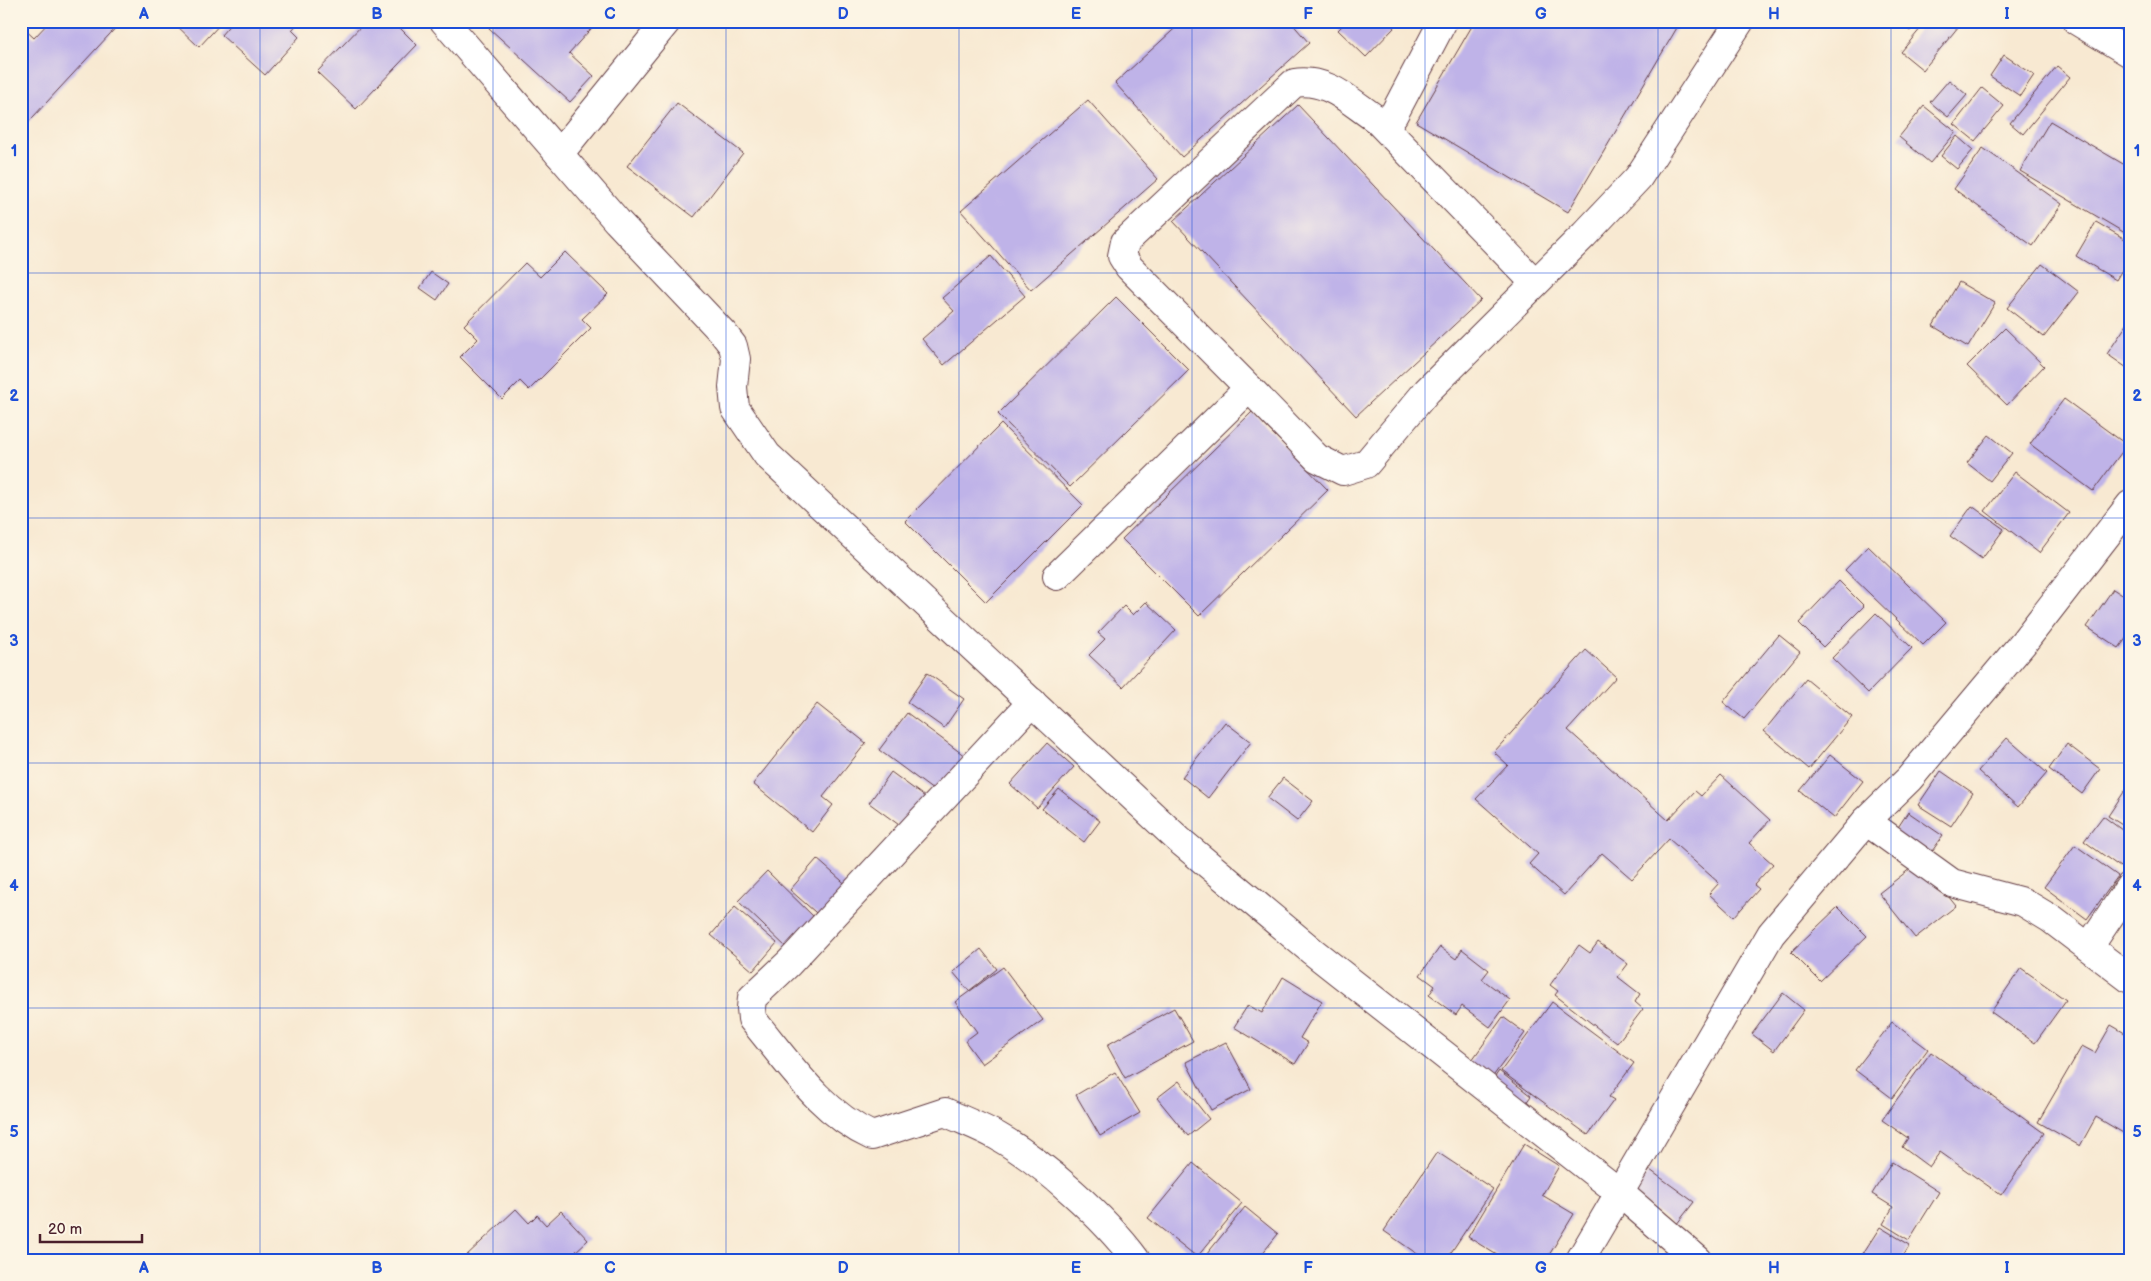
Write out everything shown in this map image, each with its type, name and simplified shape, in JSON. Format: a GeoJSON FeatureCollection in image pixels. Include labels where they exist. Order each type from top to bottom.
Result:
{"type":"FeatureCollection","features":[{"type":"Feature","properties":{"kind":"main road"},"geometry":{"type":"LineString","coordinates":[[444,21],[617,221],[723,333],[733,346],[736,359],[733,387],[735,408],[767,455],[1194,852],[1312,951],[1620,1193],[1698,1260]]}},
{"type":"Feature","properties":{"kind":"main road"},"geometry":{"type":"LineString","coordinates":[[559,154],[667,21]]}},
{"type":"Feature","properties":{"kind":"main road"},"geometry":{"type":"LineString","coordinates":[[1376,119],[1385,120],[1393,116],[1443,21]]}},
{"type":"Feature","properties":{"kind":"main road"},"geometry":{"type":"LineString","coordinates":[[1534,282],[1376,119],[1325,84],[1308,81],[1294,83],[1125,242],[1122,256],[1129,267],[1318,458],[1343,471],[1366,464],[1427,390],[1534,282],[1584,235],[1638,178],[1740,21]]}},
{"type":"Feature","properties":{"kind":"main road"},"geometry":{"type":"LineString","coordinates":[[2077,21],[2130,52]]}},
{"type":"Feature","properties":{"kind":"main road"},"geometry":{"type":"LineString","coordinates":[[1058,576],[1249,388]]}},
{"type":"Feature","properties":{"kind":"main road"},"geometry":{"type":"LineString","coordinates":[[1580,1260],[1771,934],[1866,821],[1909,779],[2023,643],[2130,505]]}},
{"type":"Feature","properties":{"kind":"main road"},"geometry":{"type":"LineString","coordinates":[[1032,702],[789,963],[752,998],[750,1008],[752,1019],[815,1096],[853,1127],[872,1136],[945,1112],[997,1136],[1048,1172],[1117,1234],[1136,1260]]}},
{"type":"Feature","properties":{"kind":"main road"},"geometry":{"type":"LineString","coordinates":[[1866,821],[1952,883],[2024,902],[2089,947],[2130,979]]}},
{"type":"Feature","properties":{"kind":"main road"},"geometry":{"type":"LineString","coordinates":[[2089,947],[2130,886]]}},
{"type":"Feature","properties":{"kind":"building"},"geometry":{"type":"Polygon","coordinates":[[[50,21],[122,21],[21,130],[21,26],[34,38],[50,21]]]}},
{"type":"Feature","properties":{"kind":"building"},"geometry":{"type":"Polygon","coordinates":[[[172,21],[221,21],[222,22],[199,47],[172,21]]]}},
{"type":"Feature","properties":{"kind":"building"},"geometry":{"type":"Polygon","coordinates":[[[233,21],[300,21],[292,30],[299,37],[265,75],[221,35],[233,21]]]}},
{"type":"Feature","properties":{"kind":"building"},"geometry":{"type":"Polygon","coordinates":[[[366,21],[393,21],[417,45],[356,109],[317,72],[366,21]]]}},
{"type":"Feature","properties":{"kind":"building"},"geometry":{"type":"Polygon","coordinates":[[[494,21],[598,21],[569,53],[594,76],[570,102],[489,28],[494,21]]]}},
{"type":"Feature","properties":{"kind":"building"},"geometry":{"type":"Polygon","coordinates":[[[1183,21],[1290,21],[1309,43],[1182,157],[1115,83],[1183,21]]]}},
{"type":"Feature","properties":{"kind":"building"},"geometry":{"type":"Polygon","coordinates":[[[1347,21],[1388,21],[1394,28],[1366,57],[1338,30],[1347,21]]]}},
{"type":"Feature","properties":{"kind":"building"},"geometry":{"type":"Polygon","coordinates":[[[1475,21],[1681,21],[1568,212],[1416,122],[1475,21]]]}},
{"type":"Feature","properties":{"kind":"building"},"geometry":{"type":"Polygon","coordinates":[[[1898,21],[1918,21],[1910,31],[1898,21]]]}},
{"type":"Feature","properties":{"kind":"building"},"geometry":{"type":"Polygon","coordinates":[[[1927,21],[1963,21],[1923,70],[1901,52],[1927,21]]]}},
{"type":"Feature","properties":{"kind":"building"},"geometry":{"type":"Polygon","coordinates":[[[2004,55],[2034,75],[2020,96],[1990,76],[2004,55]]]}},
{"type":"Feature","properties":{"kind":"building"},"geometry":{"type":"Polygon","coordinates":[[[2057,66],[2070,77],[2023,134],[2010,123],[2057,66]]]}},
{"type":"Feature","properties":{"kind":"building"},"geometry":{"type":"Polygon","coordinates":[[[1949,80],[1967,95],[1948,117],[1930,102],[1949,80]]]}},
{"type":"Feature","properties":{"kind":"building"},"geometry":{"type":"Polygon","coordinates":[[[1982,88],[2004,106],[1975,141],[1954,124],[1982,88]]]}},
{"type":"Feature","properties":{"kind":"building"},"geometry":{"type":"Polygon","coordinates":[[[1088,100],[1158,179],[1031,290],[961,211],[1088,100]]]}},
{"type":"Feature","properties":{"kind":"building"},"geometry":{"type":"Polygon","coordinates":[[[677,103],[743,153],[694,217],[627,166],[677,103]]]}},
{"type":"Feature","properties":{"kind":"building"},"geometry":{"type":"Polygon","coordinates":[[[1298,105],[1481,300],[1356,416],[1173,221],[1298,105]]]}},
{"type":"Feature","properties":{"kind":"building"},"geometry":{"type":"Polygon","coordinates":[[[1924,106],[1956,132],[1930,163],[1899,137],[1924,106]]]}},
{"type":"Feature","properties":{"kind":"building"},"geometry":{"type":"Polygon","coordinates":[[[2050,121],[2130,168],[2130,236],[2020,171],[2050,121]]]}},
{"type":"Feature","properties":{"kind":"building"},"geometry":{"type":"Polygon","coordinates":[[[1957,136],[1973,150],[1957,169],[1941,156],[1957,136]]]}},
{"type":"Feature","properties":{"kind":"building"},"geometry":{"type":"Polygon","coordinates":[[[1983,148],[2062,204],[2033,246],[1954,189],[1983,148]]]}},
{"type":"Feature","properties":{"kind":"building"},"geometry":{"type":"Polygon","coordinates":[[[2096,222],[2130,242],[2130,256],[2116,280],[2076,256],[2096,222]]]}},
{"type":"Feature","properties":{"kind":"building"},"geometry":{"type":"Polygon","coordinates":[[[565,252],[608,294],[582,319],[591,328],[529,390],[520,381],[502,399],[460,357],[478,339],[464,325],[525,263],[540,277],[565,252]]]}},
{"type":"Feature","properties":{"kind":"building"},"geometry":{"type":"Polygon","coordinates":[[[991,256],[1025,296],[944,365],[922,339],[954,311],[942,298],[991,256]]]}},
{"type":"Feature","properties":{"kind":"building"},"geometry":{"type":"Polygon","coordinates":[[[2042,264],[2079,292],[2044,337],[2007,308],[2042,264]]]}},
{"type":"Feature","properties":{"kind":"building"},"geometry":{"type":"Polygon","coordinates":[[[431,272],[448,284],[437,300],[420,288],[431,272]]]}},
{"type":"Feature","properties":{"kind":"building"},"geometry":{"type":"Polygon","coordinates":[[[1959,282],[1995,303],[1968,347],[1933,326],[1959,282]]]}},
{"type":"Feature","properties":{"kind":"building"},"geometry":{"type":"Polygon","coordinates":[[[1116,297],[1189,370],[1070,487],[998,414],[1116,297]]]}},
{"type":"Feature","properties":{"kind":"building"},"geometry":{"type":"Polygon","coordinates":[[[2130,320],[2130,370],[2107,354],[2130,320]]]}},
{"type":"Feature","properties":{"kind":"building"},"geometry":{"type":"Polygon","coordinates":[[[2005,328],[2044,366],[2007,405],[1967,366],[2005,328]]]}},
{"type":"Feature","properties":{"kind":"building"},"geometry":{"type":"Polygon","coordinates":[[[2064,399],[2127,445],[2093,491],[2030,444],[2064,399]]]}},
{"type":"Feature","properties":{"kind":"building"},"geometry":{"type":"Polygon","coordinates":[[[1252,412],[1328,490],[1199,616],[1122,539],[1252,412]]]}},
{"type":"Feature","properties":{"kind":"building"},"geometry":{"type":"Polygon","coordinates":[[[1001,424],[1083,505],[986,602],[905,521],[1001,424]]]}},
{"type":"Feature","properties":{"kind":"building"},"geometry":{"type":"Polygon","coordinates":[[[1989,435],[2012,453],[1990,481],[1967,463],[1989,435]]]}},
{"type":"Feature","properties":{"kind":"building"},"geometry":{"type":"Polygon","coordinates":[[[2015,472],[2069,513],[2039,553],[1985,511],[2015,472]]]}},
{"type":"Feature","properties":{"kind":"building"},"geometry":{"type":"Polygon","coordinates":[[[1972,506],[2004,529],[1982,559],[1950,536],[1972,506]]]}},
{"type":"Feature","properties":{"kind":"building"},"geometry":{"type":"Polygon","coordinates":[[[1868,546],[1946,622],[1923,645],[1845,570],[1868,546]]]}},
{"type":"Feature","properties":{"kind":"building"},"geometry":{"type":"Polygon","coordinates":[[[1839,581],[1864,606],[1823,647],[1799,623],[1839,581]]]}},
{"type":"Feature","properties":{"kind":"building"},"geometry":{"type":"Polygon","coordinates":[[[2113,589],[2130,600],[2130,633],[2119,648],[2087,627],[2113,589]]]}},
{"type":"Feature","properties":{"kind":"building"},"geometry":{"type":"Polygon","coordinates":[[[1146,602],[1176,630],[1123,687],[1089,655],[1105,639],[1098,633],[1124,606],[1133,615],[1146,602]]]}},
{"type":"Feature","properties":{"kind":"building"},"geometry":{"type":"Polygon","coordinates":[[[1876,613],[1912,648],[1868,693],[1832,658],[1876,613]]]}},
{"type":"Feature","properties":{"kind":"building"},"geometry":{"type":"Polygon","coordinates":[[[1779,635],[1800,652],[1744,719],[1723,702],[1779,635]]]}},
{"type":"Feature","properties":{"kind":"building"},"geometry":{"type":"Polygon","coordinates":[[[1586,650],[1616,677],[1568,730],[1668,820],[1695,791],[1701,796],[1721,775],[1770,820],[1749,843],[1773,864],[1754,885],[1759,889],[1734,917],[1709,894],[1719,883],[1669,839],[1632,879],[1602,853],[1564,895],[1529,864],[1538,854],[1476,799],[1508,765],[1494,752],[1586,650]]]}},
{"type":"Feature","properties":{"kind":"building"},"geometry":{"type":"Polygon","coordinates":[[[927,673],[964,699],[944,728],[907,702],[927,673]]]}},
{"type":"Feature","properties":{"kind":"building"},"geometry":{"type":"Polygon","coordinates":[[[1806,679],[1852,717],[1809,769],[1764,731],[1806,679]]]}},
{"type":"Feature","properties":{"kind":"building"},"geometry":{"type":"Polygon","coordinates":[[[817,704],[866,743],[823,797],[833,805],[812,832],[753,784],[817,704]]]}},
{"type":"Feature","properties":{"kind":"building"},"geometry":{"type":"Polygon","coordinates":[[[907,713],[965,756],[937,793],[879,750],[907,713]]]}},
{"type":"Feature","properties":{"kind":"building"},"geometry":{"type":"Polygon","coordinates":[[[1225,722],[1251,742],[1208,798],[1182,777],[1225,722]]]}},
{"type":"Feature","properties":{"kind":"building"},"geometry":{"type":"Polygon","coordinates":[[[2007,738],[2047,773],[2018,807],[1978,771],[2007,738]]]}},
{"type":"Feature","properties":{"kind":"building"},"geometry":{"type":"Polygon","coordinates":[[[1047,743],[1074,767],[1037,808],[1010,784],[1047,743]]]}},
{"type":"Feature","properties":{"kind":"building"},"geometry":{"type":"Polygon","coordinates":[[[2067,744],[2100,769],[2082,794],[2049,769],[2067,744]]]}},
{"type":"Feature","properties":{"kind":"building"},"geometry":{"type":"Polygon","coordinates":[[[1830,755],[1863,781],[1834,818],[1800,791],[1830,755]]]}},
{"type":"Feature","properties":{"kind":"building"},"geometry":{"type":"Polygon","coordinates":[[[1941,771],[1973,793],[1951,826],[1918,805],[1941,771]]]}},
{"type":"Feature","properties":{"kind":"building"},"geometry":{"type":"Polygon","coordinates":[[[891,772],[929,800],[906,830],[869,803],[891,772]]]}},
{"type":"Feature","properties":{"kind":"building"},"geometry":{"type":"Polygon","coordinates":[[[1283,778],[1313,801],[1297,821],[1267,798],[1283,778]]]}},
{"type":"Feature","properties":{"kind":"building"},"geometry":{"type":"Polygon","coordinates":[[[1059,789],[1100,821],[1084,842],[1042,809],[1059,789]]]}},
{"type":"Feature","properties":{"kind":"building"},"geometry":{"type":"Polygon","coordinates":[[[2126,789],[2130,792],[2130,830],[2108,816],[2126,789]]]}},
{"type":"Feature","properties":{"kind":"building"},"geometry":{"type":"Polygon","coordinates":[[[1908,812],[1943,836],[1927,858],[1893,835],[1908,812]]]}},
{"type":"Feature","properties":{"kind":"building"},"geometry":{"type":"Polygon","coordinates":[[[2103,816],[2130,836],[2130,855],[2120,867],[2084,841],[2103,816]]]}},
{"type":"Feature","properties":{"kind":"building"},"geometry":{"type":"Polygon","coordinates":[[[2075,845],[2118,876],[2087,919],[2044,887],[2075,845]]]}},
{"type":"Feature","properties":{"kind":"building"},"geometry":{"type":"Polygon","coordinates":[[[817,859],[850,888],[823,919],[790,890],[817,859]]]}},
{"type":"Feature","properties":{"kind":"building"},"geometry":{"type":"Polygon","coordinates":[[[1920,861],[1956,906],[1915,938],[1879,893],[1920,861]]]}},
{"type":"Feature","properties":{"kind":"building"},"geometry":{"type":"Polygon","coordinates":[[[767,871],[816,919],[788,949],[738,901],[767,871]]]}},
{"type":"Feature","properties":{"kind":"building"},"geometry":{"type":"Polygon","coordinates":[[[735,907],[777,943],[753,971],[711,935],[735,907]]]}},
{"type":"Feature","properties":{"kind":"building"},"geometry":{"type":"Polygon","coordinates":[[[1838,907],[1867,936],[1820,981],[1791,952],[1838,907]]]}},
{"type":"Feature","properties":{"kind":"building"},"geometry":{"type":"Polygon","coordinates":[[[1598,942],[1628,964],[1618,977],[1640,994],[1635,1002],[1643,1009],[1617,1043],[1555,995],[1558,991],[1550,985],[1579,945],[1590,953],[1598,942]]]}},
{"type":"Feature","properties":{"kind":"building"},"geometry":{"type":"Polygon","coordinates":[[[1440,947],[1456,959],[1462,949],[1489,970],[1482,979],[1510,1000],[1490,1027],[1462,1006],[1456,1015],[1429,995],[1435,986],[1420,975],[1440,947]]]}},
{"type":"Feature","properties":{"kind":"building"},"geometry":{"type":"Polygon","coordinates":[[[981,949],[997,969],[969,991],[953,972],[981,949]]]}},
{"type":"Feature","properties":{"kind":"building"},"geometry":{"type":"Polygon","coordinates":[[[1003,967],[1043,1020],[982,1064],[965,1041],[977,1032],[955,1002],[1003,967]]]}},
{"type":"Feature","properties":{"kind":"building"},"geometry":{"type":"Polygon","coordinates":[[[2021,968],[2066,1000],[2035,1043],[1991,1012],[2021,968]]]}},
{"type":"Feature","properties":{"kind":"building"},"geometry":{"type":"Polygon","coordinates":[[[1283,977],[1322,1001],[1300,1038],[1308,1043],[1295,1064],[1234,1027],[1248,1005],[1262,1013],[1283,977]]]}},
{"type":"Feature","properties":{"kind":"building"},"geometry":{"type":"Polygon","coordinates":[[[1783,993],[1804,1010],[1774,1051],[1752,1034],[1783,993]]]}},
{"type":"Feature","properties":{"kind":"building"},"geometry":{"type":"Polygon","coordinates":[[[1552,1002],[1634,1063],[1609,1097],[1614,1100],[1588,1135],[1501,1071],[1552,1002]]]}},
{"type":"Feature","properties":{"kind":"building"},"geometry":{"type":"Polygon","coordinates":[[[1174,1008],[1193,1041],[1125,1078],[1107,1045],[1174,1008]]]}},
{"type":"Feature","properties":{"kind":"building"},"geometry":{"type":"Polygon","coordinates":[[[1503,1017],[1525,1033],[1488,1083],[1467,1067],[1503,1017]]]}},
{"type":"Feature","properties":{"kind":"building"},"geometry":{"type":"Polygon","coordinates":[[[1892,1022],[1928,1049],[1892,1098],[1855,1070],[1892,1022]]]}},
{"type":"Feature","properties":{"kind":"building"},"geometry":{"type":"Polygon","coordinates":[[[2111,1025],[2130,1036],[2130,1137],[2096,1117],[2080,1146],[2038,1122],[2082,1046],[2095,1053],[2111,1025]]]}},
{"type":"Feature","properties":{"kind":"building"},"geometry":{"type":"Polygon","coordinates":[[[1226,1042],[1251,1089],[1211,1110],[1186,1062],[1226,1042]]]}},
{"type":"Feature","properties":{"kind":"building"},"geometry":{"type":"Polygon","coordinates":[[[1931,1052],[2044,1133],[2001,1195],[1940,1152],[1929,1167],[1902,1147],[1908,1138],[1882,1120],[1931,1052]]]}},
{"type":"Feature","properties":{"kind":"building"},"geometry":{"type":"Polygon","coordinates":[[[1499,1071],[1531,1096],[1520,1111],[1488,1087],[1499,1071]]]}},
{"type":"Feature","properties":{"kind":"building"},"geometry":{"type":"Polygon","coordinates":[[[1115,1072],[1140,1113],[1100,1136],[1076,1095],[1115,1072]]]}},
{"type":"Feature","properties":{"kind":"building"},"geometry":{"type":"Polygon","coordinates":[[[1179,1081],[1209,1119],[1188,1136],[1157,1098],[1179,1081]]]}},
{"type":"Feature","properties":{"kind":"building"},"geometry":{"type":"Polygon","coordinates":[[[1524,1144],[1559,1166],[1542,1195],[1574,1214],[1546,1260],[1505,1260],[1468,1237],[1524,1144]]]}},
{"type":"Feature","properties":{"kind":"building"},"geometry":{"type":"Polygon","coordinates":[[[1437,1152],[1493,1189],[1446,1260],[1426,1260],[1384,1231],[1437,1152]]]}},
{"type":"Feature","properties":{"kind":"building"},"geometry":{"type":"Polygon","coordinates":[[[1892,1162],[1939,1192],[1909,1240],[1883,1224],[1893,1207],[1872,1194],[1892,1162]]]}},
{"type":"Feature","properties":{"kind":"building"},"geometry":{"type":"Polygon","coordinates":[[[1193,1163],[1242,1203],[1197,1257],[1148,1218],[1193,1163]]]}},
{"type":"Feature","properties":{"kind":"building"},"geometry":{"type":"Polygon","coordinates":[[[1650,1170],[1694,1202],[1676,1225],[1632,1194],[1650,1170]]]}},
{"type":"Feature","properties":{"kind":"building"},"geometry":{"type":"Polygon","coordinates":[[[1245,1207],[1278,1234],[1257,1260],[1202,1260],[1245,1207]]]}},
{"type":"Feature","properties":{"kind":"building"},"geometry":{"type":"Polygon","coordinates":[[[516,1209],[529,1223],[537,1215],[546,1225],[561,1211],[588,1240],[574,1253],[580,1260],[468,1260],[465,1257],[516,1209]]]}},
{"type":"Feature","properties":{"kind":"building"},"geometry":{"type":"Polygon","coordinates":[[[1880,1227],[1910,1245],[1901,1260],[1870,1260],[1862,1255],[1880,1227]]]}}]}
